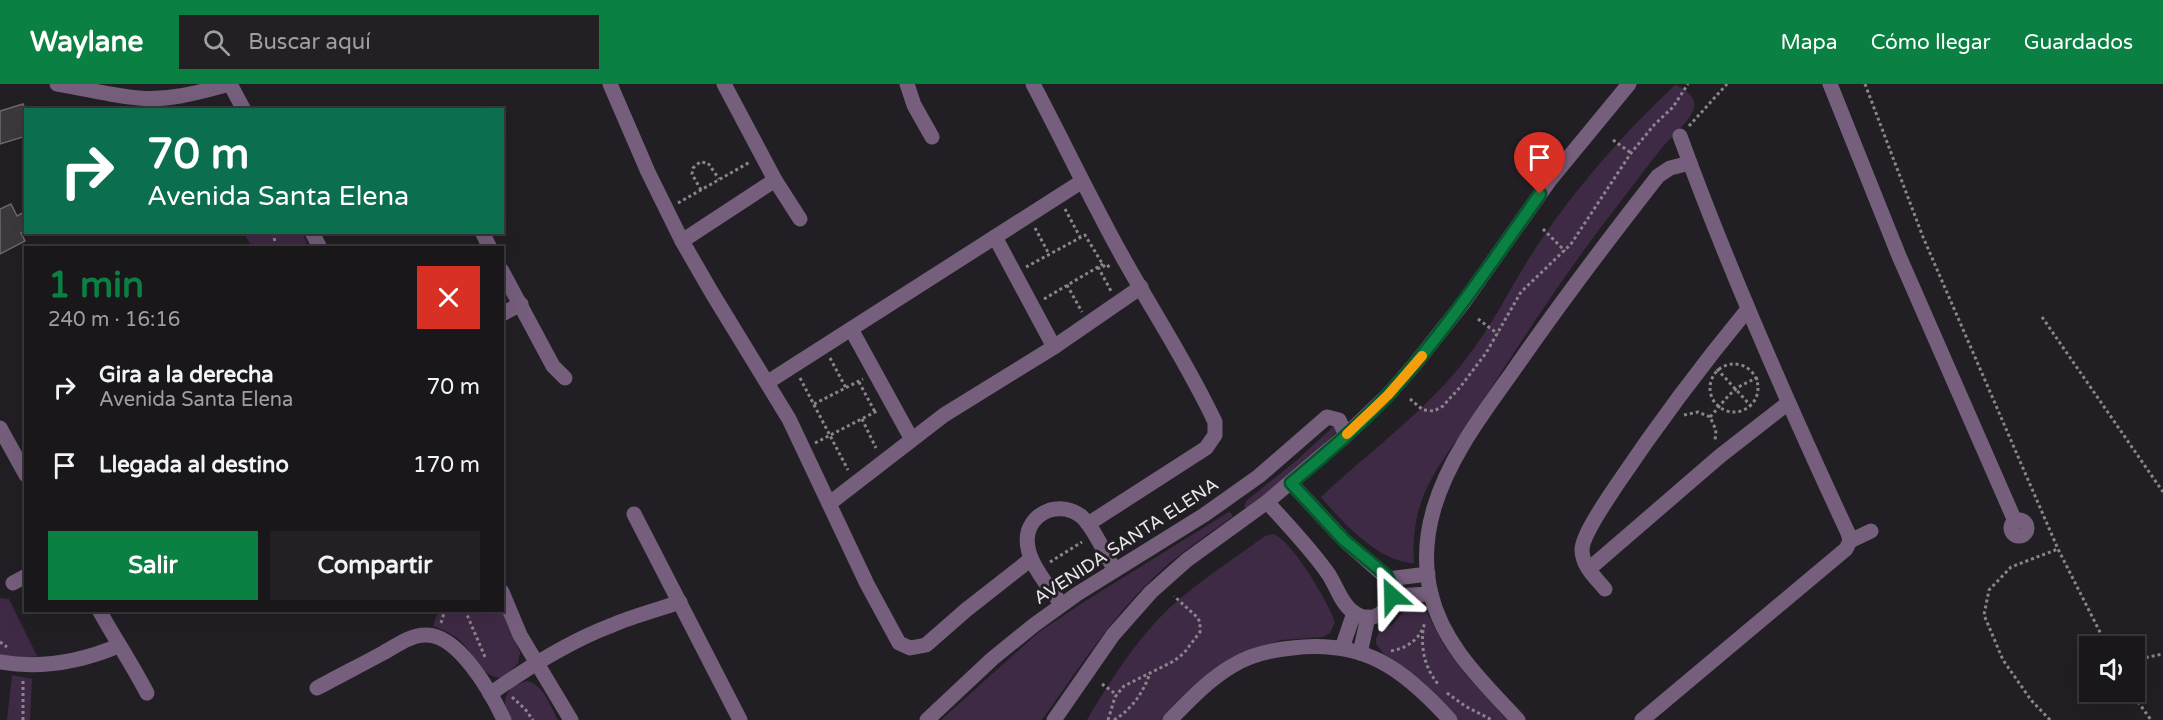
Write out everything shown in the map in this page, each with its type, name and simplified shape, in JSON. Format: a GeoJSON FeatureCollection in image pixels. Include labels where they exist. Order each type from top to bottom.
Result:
{"type":"FeatureCollection","features":[{"type":"Feature","properties":{"kind":"street"},"geometry":{"type":"LineString","coordinates":[[57,84],[166,104],[230,84],[243,108]]}},
{"type":"Feature","properties":{"kind":"street"},"geometry":{"type":"LineString","coordinates":[[610,84],[682,241],[789,419],[867,584],[899,643],[910,648],[926,645],[966,610],[1035,565]]}},
{"type":"Feature","properties":{"kind":"street"},"geometry":{"type":"LineString","coordinates":[[724,84],[775,180],[800,219]]}},
{"type":"Feature","properties":{"kind":"street"},"geometry":{"type":"LineString","coordinates":[[1033,84],[1081,182],[1215,422],[1215,435],[1206,448],[1091,529]]}},
{"type":"Feature","properties":{"kind":"street"},"geometry":{"type":"LineString","coordinates":[[1054,720],[1097,656],[1151,592],[1187,560],[1291,483],[1388,395],[1464,302],[1550,180],[1629,84]]}},
{"type":"Feature","properties":{"kind":"street"},"geometry":{"type":"LineString","coordinates":[[1830,84],[1899,256],[2015,522]]}},
{"type":"Feature","properties":{"kind":"street"},"geometry":{"type":"LineString","coordinates":[[912,86],[914,105],[932,137]]}},
{"type":"Feature","properties":{"kind":"street"},"geometry":{"type":"LineString","coordinates":[[1680,136],[1748,309],[1850,541]]}},
{"type":"Feature","properties":{"kind":"street"},"geometry":{"type":"LineString","coordinates":[[1518,720],[1461,657],[1442,624],[1432,599],[1427,548],[1434,508],[1465,440],[1538,334],[1625,217],[1665,170],[1690,164]]}},
{"type":"Feature","properties":{"kind":"street"},"geometry":{"type":"LineString","coordinates":[[682,241],[775,180]]}},
{"type":"Feature","properties":{"kind":"street"},"geometry":{"type":"LineString","coordinates":[[768,382],[1081,182]]}},
{"type":"Feature","properties":{"kind":"street"},"geometry":{"type":"LineString","coordinates":[[995,237],[1054,347]]}},
{"type":"Feature","properties":{"kind":"street"},"geometry":{"type":"LineString","coordinates":[[504,274],[553,366],[565,378]]}},
{"type":"Feature","properties":{"kind":"street"},"geometry":{"type":"LineString","coordinates":[[830,503],[911,438],[977,393],[1054,347],[1141,287]]}},
{"type":"Feature","properties":{"kind":"street"},"geometry":{"type":"LineString","coordinates":[[504,313],[521,304]]}},
{"type":"Feature","properties":{"kind":"street"},"geometry":{"type":"LineString","coordinates":[[1605,589],[1583,560],[1582,546],[1599,513],[1629,467],[1713,364],[1748,309]]}},
{"type":"Feature","properties":{"kind":"street"},"geometry":{"type":"LineString","coordinates":[[850,329],[911,438]]}},
{"type":"Feature","properties":{"kind":"street"},"geometry":{"type":"LineString","coordinates":[[1588,569],[1687,484],[1788,403]]}},
{"type":"Feature","properties":{"kind":"street","name":"AVENIDA SANTA ELENA"},"geometry":{"type":"LineString","coordinates":[[927,720],[1013,642],[1061,604],[1177,533],[1259,476],[1327,417],[1339,420],[1346,435]]}},
{"type":"Feature","properties":{"kind":"street"},"geometry":{"type":"LineString","coordinates":[[0,428],[24,471]]}},
{"type":"Feature","properties":{"kind":"street"},"geometry":{"type":"LineString","coordinates":[[1266,502],[1308,547],[1329,574],[1345,603],[1361,615],[1380,614],[1392,596],[1388,579],[1344,540],[1291,483]]}},
{"type":"Feature","properties":{"kind":"street"},"geometry":{"type":"LineString","coordinates":[[1061,604],[1035,565],[1026,544],[1028,530],[1037,517],[1053,509],[1070,510],[1078,514],[1091,529],[1115,570]]}},
{"type":"Feature","properties":{"kind":"street"},"geometry":{"type":"LineString","coordinates":[[634,514],[740,720]]}},
{"type":"Feature","properties":{"kind":"street"},"geometry":{"type":"LineString","coordinates":[[1642,720],[1846,549],[1850,541],[1871,531]]}},
{"type":"Feature","properties":{"kind":"street"},"geometry":{"type":"LineString","coordinates":[[1388,579],[1428,574]]}},
{"type":"Feature","properties":{"kind":"street"},"geometry":{"type":"LineString","coordinates":[[1392,596],[1432,599]]}},
{"type":"Feature","properties":{"kind":"street"},"geometry":{"type":"LineString","coordinates":[[504,597],[520,634],[571,720]]}},
{"type":"Feature","properties":{"kind":"street"},"geometry":{"type":"LineString","coordinates":[[495,691],[585,637],[609,626],[680,602]]}},
{"type":"Feature","properties":{"kind":"street"},"geometry":{"type":"LineString","coordinates":[[100,612],[118,646],[128,656],[147,693]]}},
{"type":"Feature","properties":{"kind":"street"},"geometry":{"type":"LineString","coordinates":[[1342,648],[1361,615]]}},
{"type":"Feature","properties":{"kind":"street"},"geometry":{"type":"LineString","coordinates":[[1360,653],[1361,615]]}},
{"type":"Feature","properties":{"kind":"street"},"geometry":{"type":"LineString","coordinates":[[317,688],[411,638],[425,634],[437,636],[458,650],[495,691],[504,720]]}},
{"type":"Feature","properties":{"kind":"street"},"geometry":{"type":"LineString","coordinates":[[0,662],[57,663],[84,658],[118,646]]}},
{"type":"Feature","properties":{"kind":"street"},"geometry":{"type":"LineString","coordinates":[[1170,720],[1222,672],[1255,655],[1303,646],[1342,648],[1376,659],[1414,683],[1450,720]]}},
{"type":"Feature","properties":{"kind":"path"},"geometry":{"type":"LineString","coordinates":[[1410,399],[1423,410],[1434,411],[1443,406],[1476,368],[1521,292],[1565,251],[1598,205],[1630,153],[1673,107],[1688,84]]}},
{"type":"Feature","properties":{"kind":"path"},"geometry":{"type":"LineString","coordinates":[[1680,136],[1727,84]]}},
{"type":"Feature","properties":{"kind":"path"},"geometry":{"type":"LineString","coordinates":[[1865,84],[1923,237],[2058,549],[2102,636]]}},
{"type":"Feature","properties":{"kind":"path"},"geometry":{"type":"LineString","coordinates":[[1613,140],[1630,153]]}},
{"type":"Feature","properties":{"kind":"path"},"geometry":{"type":"LineString","coordinates":[[666,210],[761,155]]}},
{"type":"Feature","properties":{"kind":"path"},"geometry":{"type":"LineString","coordinates":[[701,190],[692,170],[700,162],[708,163],[719,179]]}},
{"type":"Feature","properties":{"kind":"path"},"geometry":{"type":"LineString","coordinates":[[1058,197],[1081,237]]}},
{"type":"Feature","properties":{"kind":"path"},"geometry":{"type":"LineString","coordinates":[[1028,216],[1049,254]]}},
{"type":"Feature","properties":{"kind":"path"},"geometry":{"type":"LineString","coordinates":[[1543,230],[1565,251]]}},
{"type":"Feature","properties":{"kind":"path"},"geometry":{"type":"LineString","coordinates":[[1014,273],[1085,235],[1105,268],[1123,257]]}},
{"type":"Feature","properties":{"kind":"path"},"geometry":{"type":"LineString","coordinates":[[1032,306],[1103,264]]}},
{"type":"Feature","properties":{"kind":"path"},"geometry":{"type":"LineString","coordinates":[[1098,267],[1118,303]]}},
{"type":"Feature","properties":{"kind":"path"},"geometry":{"type":"LineString","coordinates":[[1067,285],[1089,324]]}},
{"type":"Feature","properties":{"kind":"path"},"geometry":{"type":"LineString","coordinates":[[2042,317],[2163,492]]}},
{"type":"Feature","properties":{"kind":"path"},"geometry":{"type":"LineString","coordinates":[[1478,319],[1498,334]]}},
{"type":"Feature","properties":{"kind":"path"},"geometry":{"type":"LineString","coordinates":[[824,346],[846,388]]}},
{"type":"Feature","properties":{"kind":"path"},"geometry":{"type":"LineString","coordinates":[[1713,364],[1740,364],[1750,369],[1757,378],[1758,396],[1751,406],[1746,410],[1729,412],[1714,402],[1710,392],[1713,364]]}},
{"type":"Feature","properties":{"kind":"path"},"geometry":{"type":"LineString","coordinates":[[1713,364],[1765,421]]}},
{"type":"Feature","properties":{"kind":"path"},"geometry":{"type":"LineString","coordinates":[[794,365],[855,483]]}},
{"type":"Feature","properties":{"kind":"path"},"geometry":{"type":"LineString","coordinates":[[1710,417],[1735,388],[1775,372]]}},
{"type":"Feature","properties":{"kind":"path"},"geometry":{"type":"LineString","coordinates":[[814,404],[875,373]]}},
{"type":"Feature","properties":{"kind":"path"},"geometry":{"type":"LineString","coordinates":[[859,381],[875,412]]}},
{"type":"Feature","properties":{"kind":"path"},"geometry":{"type":"LineString","coordinates":[[830,435],[892,403]]}},
{"type":"Feature","properties":{"kind":"path"},"geometry":{"type":"LineString","coordinates":[[1679,418],[1698,412],[1710,417],[1716,430],[1713,446]]}},
{"type":"Feature","properties":{"kind":"path"},"geometry":{"type":"LineString","coordinates":[[862,419],[882,461]]}},
{"type":"Feature","properties":{"kind":"path"},"geometry":{"type":"LineString","coordinates":[[1035,565],[1091,529]]}},
{"type":"Feature","properties":{"kind":"path"},"geometry":{"type":"LineString","coordinates":[[2050,720],[2031,700],[2002,660],[1983,615],[1989,590],[2011,567],[2058,549]]}},
{"type":"Feature","properties":{"kind":"path"},"geometry":{"type":"LineString","coordinates":[[1108,720],[1117,695],[1130,682],[1164,667],[1184,653],[1200,632],[1198,618],[1174,596]]}},
{"type":"Feature","properties":{"kind":"path"},"geometry":{"type":"LineString","coordinates":[[1432,599],[1426,607],[1423,630],[1423,650],[1426,662],[1436,682],[1450,695],[1492,720]]}},
{"type":"Feature","properties":{"kind":"path"},"geometry":{"type":"LineString","coordinates":[[466,612],[487,661]]}},
{"type":"Feature","properties":{"kind":"path"},"geometry":{"type":"LineString","coordinates":[[1376,659],[1381,651],[1406,647],[1423,630]]}},
{"type":"Feature","properties":{"kind":"path"},"geometry":{"type":"LineString","coordinates":[[2145,658],[2163,654]]}},
{"type":"Feature","properties":{"kind":"path"},"geometry":{"type":"LineString","coordinates":[[1114,720],[1129,709],[1140,695],[1150,673]]}},
{"type":"Feature","properties":{"kind":"path"},"geometry":{"type":"LineString","coordinates":[[1102,684],[1117,695]]}},
{"type":"Feature","properties":{"kind":"path"},"geometry":{"type":"LineString","coordinates":[[495,691],[525,709],[533,720]]}},
{"type":"Feature","properties":{"kind":"path"},"geometry":{"type":"LineString","coordinates":[[2138,702],[2151,720]]}},
{"type":"Feature","properties":{"kind":"path"},"geometry":{"type":"LineString","coordinates":[[1481,715],[1485,720]]}},
{"type":"Feature","properties":{"kind":"shaded area"},"geometry":{"type":"Polygon","coordinates":[[[1675,85],[1687,91],[1693,98],[1693,111],[1648,165],[1577,260],[1442,461],[1423,496],[1417,516],[1414,563],[1388,556],[1375,548],[1350,528],[1321,497],[1417,412],[1453,375],[1479,342],[1530,257],[1586,180],[1620,141],[1675,85]]]}},
{"type":"Feature","properties":{"kind":"shaded area"},"geometry":{"type":"Polygon","coordinates":[[[245,234],[302,234],[308,246],[251,246],[245,234]]]}},
{"type":"Feature","properties":{"kind":"shaded area"},"geometry":{"type":"Polygon","coordinates":[[[1334,426],[1337,431],[1306,461],[1250,507],[1244,507],[1246,501],[1297,460],[1334,426]]]}},
{"type":"Feature","properties":{"kind":"shaded area"},"geometry":{"type":"Polygon","coordinates":[[[1229,512],[1232,517],[1171,562],[1136,595],[1094,647],[1042,720],[941,720],[1039,632],[1229,512]]]}},
{"type":"Feature","properties":{"kind":"shaded area"},"geometry":{"type":"Polygon","coordinates":[[[1273,534],[1281,538],[1299,559],[1317,587],[1335,622],[1330,633],[1323,637],[1281,640],[1245,652],[1213,671],[1162,720],[1087,720],[1127,658],[1150,628],[1176,602],[1265,536],[1273,534]]]}},
{"type":"Feature","properties":{"kind":"shaded area"},"geometry":{"type":"Polygon","coordinates":[[[0,598],[9,599],[37,656],[19,660],[0,655],[0,598]]]}},
{"type":"Feature","properties":{"kind":"shaded area"},"geometry":{"type":"Polygon","coordinates":[[[1413,606],[1424,609],[1445,647],[1467,676],[1507,720],[1458,720],[1423,682],[1383,653],[1376,644],[1380,630],[1392,625],[1406,609],[1413,606]]]}},
{"type":"Feature","properties":{"kind":"shaded area"},"geometry":{"type":"Polygon","coordinates":[[[504,611],[520,653],[518,663],[503,678],[495,677],[479,665],[462,642],[448,632],[433,626],[438,612],[504,611]]]}},
{"type":"Feature","properties":{"kind":"shaded area"},"geometry":{"type":"Polygon","coordinates":[[[12,675],[32,679],[30,720],[7,720],[12,675]]]}},
{"type":"Feature","properties":{"kind":"shaded area"},"geometry":{"type":"Polygon","coordinates":[[[527,681],[542,691],[558,720],[510,720],[505,707],[506,696],[514,687],[527,681]]]}},
{"type":"Feature","properties":{"kind":"building"},"geometry":{"type":"Polygon","coordinates":[[[23,104],[24,137],[0,144],[0,111],[23,104]]]}},
{"type":"Feature","properties":{"kind":"building"},"geometry":{"type":"Polygon","coordinates":[[[11,204],[17,216],[24,212],[24,232],[21,233],[25,241],[0,254],[0,209],[11,204]]]}},
{"type":"Feature","properties":{"kind":"slow traffic"},"geometry":{"type":"LineString","coordinates":[[1347,434],[1388,395],[1422,356]]}},
{"type":"Feature","properties":{"kind":"route"},"geometry":{"type":"LineString","coordinates":[[1392,596],[1391,585],[1386,575],[1344,540],[1291,483],[1371,412],[1415,364],[1464,302],[1540,194]]}}]}
